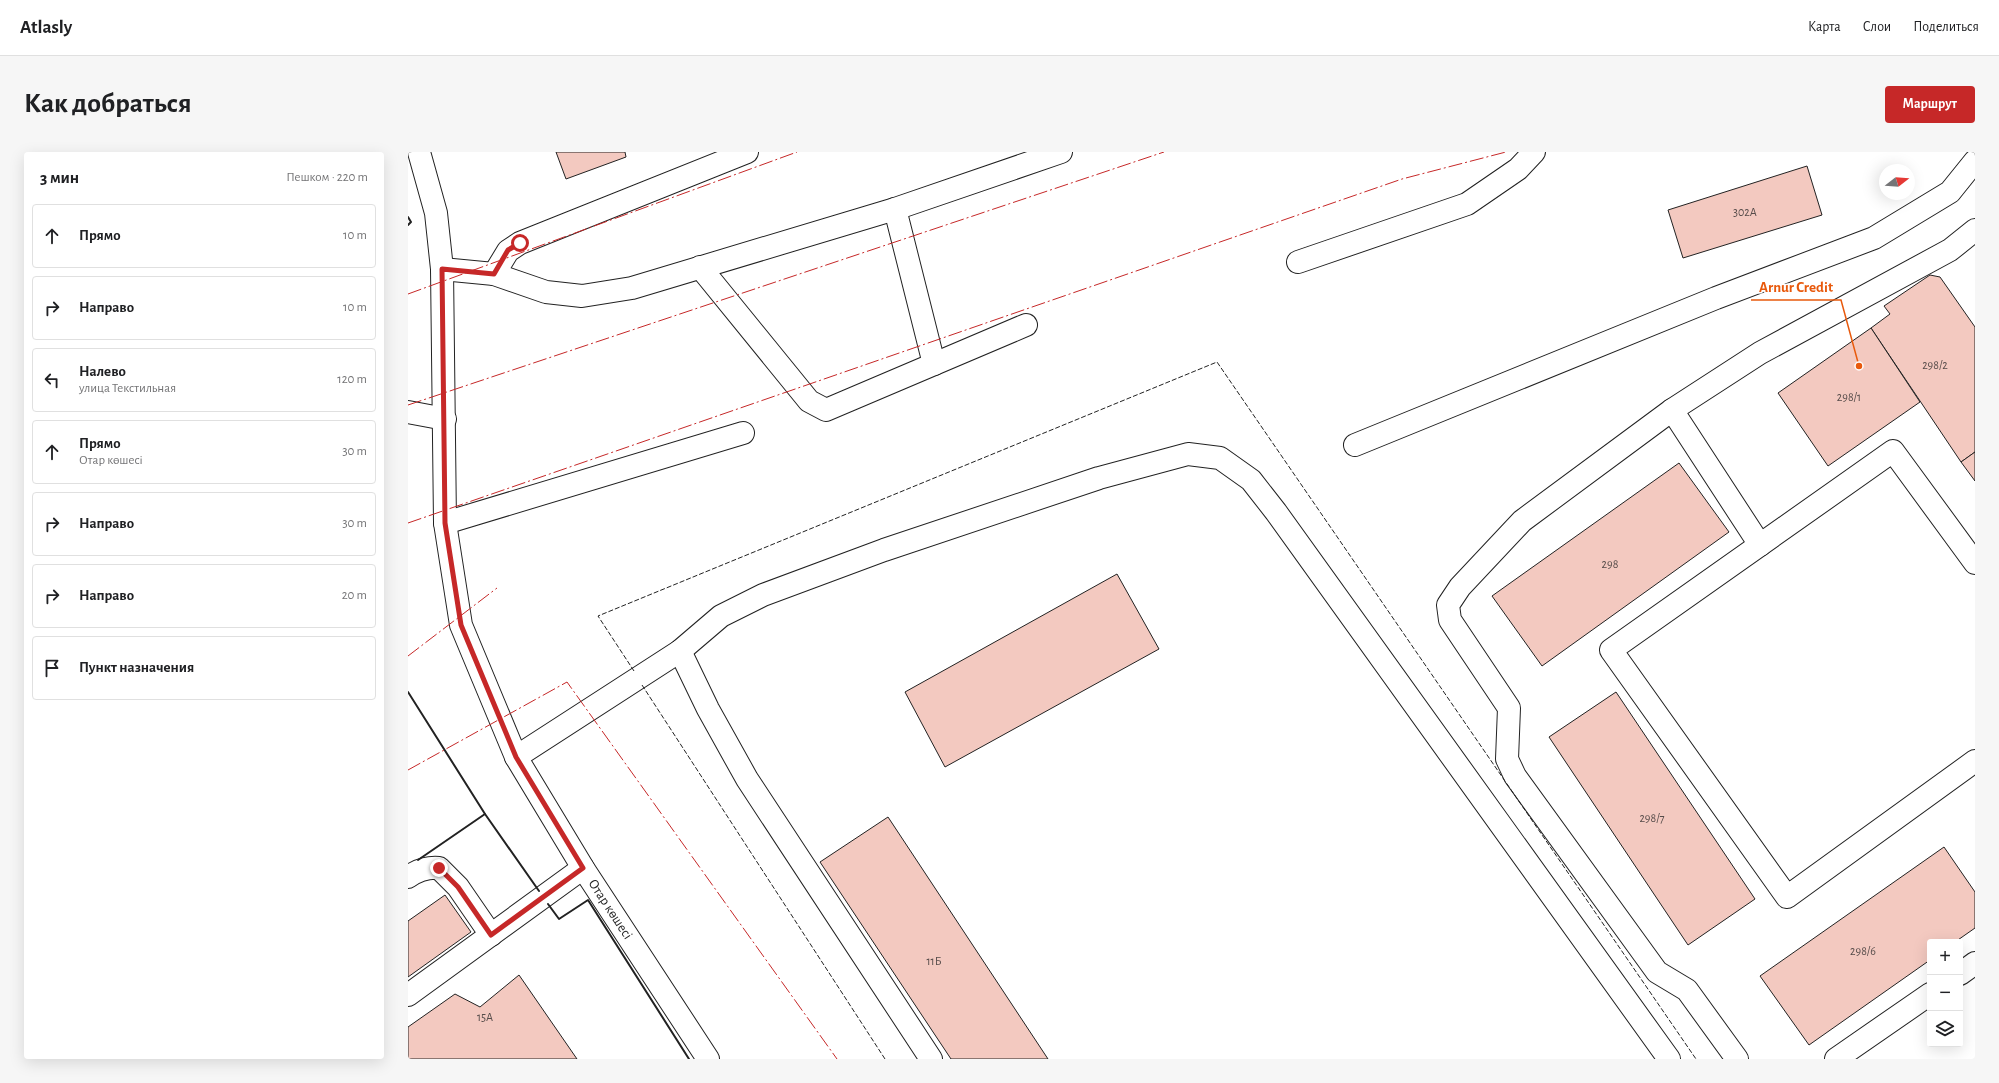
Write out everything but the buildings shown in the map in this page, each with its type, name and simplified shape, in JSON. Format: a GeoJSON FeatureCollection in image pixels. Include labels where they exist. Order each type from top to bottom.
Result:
{"type":"FeatureCollection","features":[{"type":"Feature","properties":{"kind":"street","name":"Отар көшесі"},"geometry":{"type":"LineString","coordinates":[[420,152],[436,213],[442,269],[445,420],[445,523],[461,625],[516,757],[583,868],[708,1059]]}},
{"type":"Feature","properties":{"kind":"street"},"geometry":{"type":"LineString","coordinates":[[494,274],[508,250],[520,243],[747,152]]}},
{"type":"Feature","properties":{"kind":"street"},"geometry":{"type":"LineString","coordinates":[[442,269],[494,274],[546,292],[582,296],[632,288],[895,209],[1061,152]]}},
{"type":"Feature","properties":{"kind":"street"},"geometry":{"type":"LineString","coordinates":[[1298,262],[1467,204],[1518,169],[1534,152]]}},
{"type":"Feature","properties":{"kind":"street"},"geometry":{"type":"LineString","coordinates":[[1355,445],[1716,298],[1874,238],[1950,192],[1975,161]]}},
{"type":"Feature","properties":{"kind":"street"},"geometry":{"type":"LineString","coordinates":[[895,209],[934,364]]}},
{"type":"Feature","properties":{"kind":"street"},"geometry":{"type":"LineString","coordinates":[[1736,1059],[1686,990],[1656,972],[1515,776],[1507,760],[1509,708],[1450,620],[1448,605],[1460,587],[1522,521],[1672,410],[1760,353],[1950,250],[1975,230]]}},
{"type":"Feature","properties":{"kind":"street"},"geometry":{"type":"LineString","coordinates":[[700,267],[809,401],[826,410],[1026,326]]}},
{"type":"Feature","properties":{"kind":"street"},"geometry":{"type":"LineString","coordinates":[[1672,410],[1760,545]]}},
{"type":"Feature","properties":{"kind":"street"},"geometry":{"type":"LineString","coordinates":[[408,412],[445,420]]}},
{"type":"Feature","properties":{"kind":"street"},"geometry":{"type":"LineString","coordinates":[[445,523],[743,433]]}},
{"type":"Feature","properties":{"kind":"street"},"geometry":{"type":"LineString","coordinates":[[1975,563],[1893,451],[1611,650],[1787,897],[1975,761]]}},
{"type":"Feature","properties":{"kind":"street"},"geometry":{"type":"LineString","coordinates":[[516,757],[680,651],[721,616],[763,595],[884,550],[1100,478],[1153,462],[1188,454],[1220,458],[1251,480],[1276,512],[1669,1059]]}},
{"type":"Feature","properties":{"kind":"street"},"geometry":{"type":"LineString","coordinates":[[680,651],[708,709],[747,779],[931,1059]]}},
{"type":"Feature","properties":{"kind":"street"},"geometry":{"type":"LineString","coordinates":[[408,877],[428,867],[439,868],[458,887],[491,935]]}},
{"type":"Feature","properties":{"kind":"street"},"geometry":{"type":"LineString","coordinates":[[408,995],[583,868]]}},
{"type":"Feature","properties":{"kind":"street"},"geometry":{"type":"LineString","coordinates":[[1963,972],[1975,963]]}},
{"type":"Feature","properties":{"kind":"street"},"geometry":{"type":"LineString","coordinates":[[1836,1059],[1927,996]]}},
{"type":"Feature","properties":{"kind":"fence"},"geometry":{"type":"LineString","coordinates":[[634,671],[598,616],[1217,362],[1696,1059]]}},
{"type":"Feature","properties":{"kind":"fence"},"geometry":{"type":"LineString","coordinates":[[642,685],[885,1059]]}},
{"type":"Feature","properties":{"kind":"wall"},"geometry":{"type":"LineString","coordinates":[[408,217],[411,222],[408,225]]}},
{"type":"Feature","properties":{"kind":"wall"},"geometry":{"type":"LineString","coordinates":[[408,692],[485,814],[539,891]]}},
{"type":"Feature","properties":{"kind":"wall"},"geometry":{"type":"LineString","coordinates":[[418,860],[485,814]]}},
{"type":"Feature","properties":{"kind":"wall"},"geometry":{"type":"LineString","coordinates":[[548,904],[559,919],[588,900],[689,1059]]}},
{"type":"Feature","properties":{"kind":"power"},"geometry":{"type":"LineString","coordinates":[[408,294],[797,152]]}},
{"type":"Feature","properties":{"kind":"power"},"geometry":{"type":"LineString","coordinates":[[408,405],[1164,152]]}},
{"type":"Feature","properties":{"kind":"power"},"geometry":{"type":"LineString","coordinates":[[408,523],[1402,179],[1506,152]]}},
{"type":"Feature","properties":{"kind":"power"},"geometry":{"type":"LineString","coordinates":[[408,656],[497,588]]}},
{"type":"Feature","properties":{"kind":"power"},"geometry":{"type":"LineString","coordinates":[[408,770],[567,682],[837,1059]]}},
{"type":"Feature","properties":{"kind":"place","name":"Arnur Credit"},"geometry":{"type":"Point","coordinates":[1859,366]}},
{"type":"Feature","properties":{"kind":"route"},"geometry":{"type":"LineString","coordinates":[[439,868],[458,887],[491,935],[583,868],[516,757],[461,625],[445,523],[445,420],[442,269],[494,274],[508,250],[520,243]]}}]}
